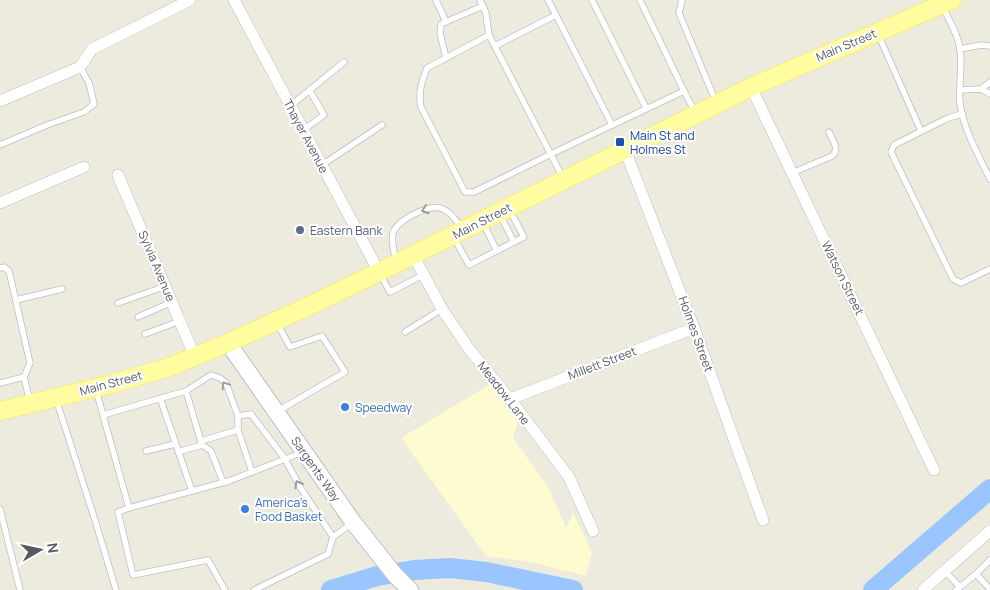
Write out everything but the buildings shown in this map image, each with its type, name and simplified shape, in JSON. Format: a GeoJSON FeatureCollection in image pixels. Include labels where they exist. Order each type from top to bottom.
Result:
{"type":"FeatureCollection","features":[{"type":"Feature","properties":{"kind":"main road","name":"Main Street"},"geometry":{"type":"LineString","coordinates":[[0,412],[96,388],[169,367],[196,357],[396,264],[751,87],[944,2]]}},
{"type":"Feature","properties":{"kind":"main road","name":"Sargents Way"},"geometry":{"type":"LineString","coordinates":[[228,343],[353,522],[395,575],[410,590]]}},
{"type":"Feature","properties":{"kind":"street"},"geometry":{"type":"LineString","coordinates":[[0,102],[80,67],[92,49],[190,0]]}},
{"type":"Feature","properties":{"kind":"street","name":"Thayer Avenue"},"geometry":{"type":"LineString","coordinates":[[234,0],[379,272]]}},
{"type":"Feature","properties":{"kind":"street","name":"Watson Street"},"geometry":{"type":"LineString","coordinates":[[751,87],[934,470]]}},
{"type":"Feature","properties":{"kind":"street","name":"Holmes Street"},"geometry":{"type":"LineString","coordinates":[[625,150],[694,328],[763,520]]}},
{"type":"Feature","properties":{"kind":"street"},"geometry":{"type":"LineString","coordinates":[[0,203],[84,167]]}},
{"type":"Feature","properties":{"kind":"street","name":"Sylvia Avenue"},"geometry":{"type":"LineString","coordinates":[[118,175],[196,357]]}},
{"type":"Feature","properties":{"kind":"street","name":"Meadow Lane"},"geometry":{"type":"LineString","coordinates":[[413,255],[442,309],[469,349],[510,399],[569,477],[593,531]]}},
{"type":"Feature","properties":{"kind":"street","name":"Millett Street"},"geometry":{"type":"LineString","coordinates":[[510,399],[694,328]]}},
{"type":"Feature","properties":{"kind":"street"},"geometry":{"type":"LineString","coordinates":[[923,590],[990,531]]}},
{"type":"Feature","properties":{"kind":"lane"},"geometry":{"type":"LineString","coordinates":[[436,0],[446,22]]}},
{"type":"Feature","properties":{"kind":"lane"},"geometry":{"type":"LineString","coordinates":[[548,0],[612,124]]}},
{"type":"Feature","properties":{"kind":"lane"},"geometry":{"type":"LineString","coordinates":[[592,0],[646,108]]}},
{"type":"Feature","properties":{"kind":"lane"},"geometry":{"type":"LineString","coordinates":[[640,0],[696,114]]}},
{"type":"Feature","properties":{"kind":"lane"},"geometry":{"type":"LineString","coordinates":[[682,0],[679,13],[717,104]]}},
{"type":"Feature","properties":{"kind":"lane"},"geometry":{"type":"LineString","coordinates":[[944,2],[960,49],[960,101],[962,114],[972,143],[990,179]]}},
{"type":"Feature","properties":{"kind":"lane"},"geometry":{"type":"LineString","coordinates":[[446,58],[440,33],[441,24],[482,3],[486,13],[486,22],[495,46],[564,180]]}},
{"type":"Feature","properties":{"kind":"lane"},"geometry":{"type":"LineString","coordinates":[[495,46],[556,14]]}},
{"type":"Feature","properties":{"kind":"lane"},"geometry":{"type":"LineString","coordinates":[[877,32],[921,131]]}},
{"type":"Feature","properties":{"kind":"lane"},"geometry":{"type":"LineString","coordinates":[[490,35],[427,68],[421,83],[419,98],[421,107],[465,192],[474,192],[684,90]]}},
{"type":"Feature","properties":{"kind":"lane"},"geometry":{"type":"LineString","coordinates":[[960,49],[981,45],[990,46]]}},
{"type":"Feature","properties":{"kind":"lane"},"geometry":{"type":"LineString","coordinates":[[290,106],[344,62]]}},
{"type":"Feature","properties":{"kind":"lane"},"geometry":{"type":"LineString","coordinates":[[0,145],[84,112],[94,104],[89,84],[80,67]]}},
{"type":"Feature","properties":{"kind":"lane"},"geometry":{"type":"LineString","coordinates":[[981,89],[990,82]]}},
{"type":"Feature","properties":{"kind":"lane"},"geometry":{"type":"LineString","coordinates":[[960,90],[981,89],[990,94]]}},
{"type":"Feature","properties":{"kind":"lane"},"geometry":{"type":"LineString","coordinates":[[302,130],[324,114],[310,91]]}},
{"type":"Feature","properties":{"kind":"lane"},"geometry":{"type":"LineString","coordinates":[[962,114],[948,118],[894,145],[892,152],[953,279],[961,283],[990,269]]}},
{"type":"Feature","properties":{"kind":"lane"},"geometry":{"type":"LineString","coordinates":[[322,165],[382,125]]}},
{"type":"Feature","properties":{"kind":"lane"},"geometry":{"type":"LineString","coordinates":[[792,173],[832,156],[836,152],[829,132]]}},
{"type":"Feature","properties":{"kind":"lane"},"geometry":{"type":"LineString","coordinates":[[396,264],[392,240],[396,226],[429,207],[438,207],[446,210],[458,233],[468,265],[524,237],[504,210]]}},
{"type":"Feature","properties":{"kind":"lane"},"geometry":{"type":"LineString","coordinates":[[504,210],[514,242]]}},
{"type":"Feature","properties":{"kind":"lane"},"geometry":{"type":"LineString","coordinates":[[482,221],[497,250]]}},
{"type":"Feature","properties":{"kind":"lane"},"geometry":{"type":"LineString","coordinates":[[0,268],[4,267],[9,272],[16,300],[30,363],[24,377],[31,404]]}},
{"type":"Feature","properties":{"kind":"lane"},"geometry":{"type":"LineString","coordinates":[[379,272],[390,292],[423,275]]}},
{"type":"Feature","properties":{"kind":"lane"},"geometry":{"type":"LineString","coordinates":[[118,303],[166,286]]}},
{"type":"Feature","properties":{"kind":"lane"},"geometry":{"type":"LineString","coordinates":[[16,300],[62,289]]}},
{"type":"Feature","properties":{"kind":"lane"},"geometry":{"type":"LineString","coordinates":[[138,317],[172,302]]}},
{"type":"Feature","properties":{"kind":"lane"},"geometry":{"type":"LineString","coordinates":[[405,332],[442,309]]}},
{"type":"Feature","properties":{"kind":"lane"},"geometry":{"type":"LineString","coordinates":[[145,334],[180,321]]}},
{"type":"Feature","properties":{"kind":"lane"},"geometry":{"type":"LineString","coordinates":[[276,321],[290,347],[322,336],[345,372],[276,412]]}},
{"type":"Feature","properties":{"kind":"lane"},"geometry":{"type":"LineString","coordinates":[[103,415],[186,391],[211,375],[220,378],[226,383],[238,416],[238,430],[252,472]]}},
{"type":"Feature","properties":{"kind":"lane"},"geometry":{"type":"LineString","coordinates":[[0,383],[24,377]]}},
{"type":"Feature","properties":{"kind":"lane"},"geometry":{"type":"LineString","coordinates":[[96,388],[129,508]]}},
{"type":"Feature","properties":{"kind":"lane"},"geometry":{"type":"LineString","coordinates":[[186,391],[188,408],[196,432],[202,443],[211,451],[223,482]]}},
{"type":"Feature","properties":{"kind":"lane"},"geometry":{"type":"LineString","coordinates":[[56,398],[96,520],[116,590]]}},
{"type":"Feature","properties":{"kind":"lane"},"geometry":{"type":"LineString","coordinates":[[160,398],[192,491]]}},
{"type":"Feature","properties":{"kind":"lane"},"geometry":{"type":"LineString","coordinates":[[166,415],[174,412]]}},
{"type":"Feature","properties":{"kind":"lane"},"geometry":{"type":"LineString","coordinates":[[238,416],[251,414],[285,459],[300,487],[333,537]]}},
{"type":"Feature","properties":{"kind":"lane"},"geometry":{"type":"LineString","coordinates":[[170,427],[178,425]]}},
{"type":"Feature","properties":{"kind":"lane"},"geometry":{"type":"LineString","coordinates":[[178,452],[238,430]]}},
{"type":"Feature","properties":{"kind":"lane"},"geometry":{"type":"LineString","coordinates":[[146,451],[174,441],[182,436]]}},
{"type":"Feature","properties":{"kind":"lane"},"geometry":{"type":"LineString","coordinates":[[226,590],[208,560],[133,575],[118,512],[223,482],[304,452]]}},
{"type":"Feature","properties":{"kind":"lane"},"geometry":{"type":"LineString","coordinates":[[0,508],[20,590]]}},
{"type":"Feature","properties":{"kind":"lane"},"geometry":{"type":"LineString","coordinates":[[254,590],[328,554],[333,537],[353,522]]}},
{"type":"Feature","properties":{"kind":"lane"},"geometry":{"type":"LineString","coordinates":[[944,571],[958,588],[990,560]]}},
{"type":"Feature","properties":{"kind":"lane"},"geometry":{"type":"LineString","coordinates":[[976,574],[990,589]]}},
{"type":"Feature","properties":{"kind":"shaded area"},"geometry":{"type":"Polygon","coordinates":[[[489,385],[518,421],[513,438],[548,487],[566,528],[573,513],[592,552],[586,576],[530,562],[486,556],[401,438],[489,385]]]}},
{"type":"Feature","properties":{"kind":"waterway"},"geometry":{"type":"LineString","coordinates":[[873,590],[990,489]]}},
{"type":"Feature","properties":{"kind":"waterway"},"geometry":{"type":"LineString","coordinates":[[331,590],[377,576],[414,570],[450,568],[486,572],[573,590]]}},
{"type":"Feature","properties":{"kind":"place","name":"Main St and Holmes St"},"geometry":{"type":"Point","coordinates":[620,142]}},
{"type":"Feature","properties":{"kind":"place","name":"Eastern Bank"},"geometry":{"type":"Point","coordinates":[300,230]}},
{"type":"Feature","properties":{"kind":"place","name":"Speedway"},"geometry":{"type":"Point","coordinates":[345,407]}},
{"type":"Feature","properties":{"kind":"place","name":"America's Food Basket"},"geometry":{"type":"Point","coordinates":[245,509]}}]}
